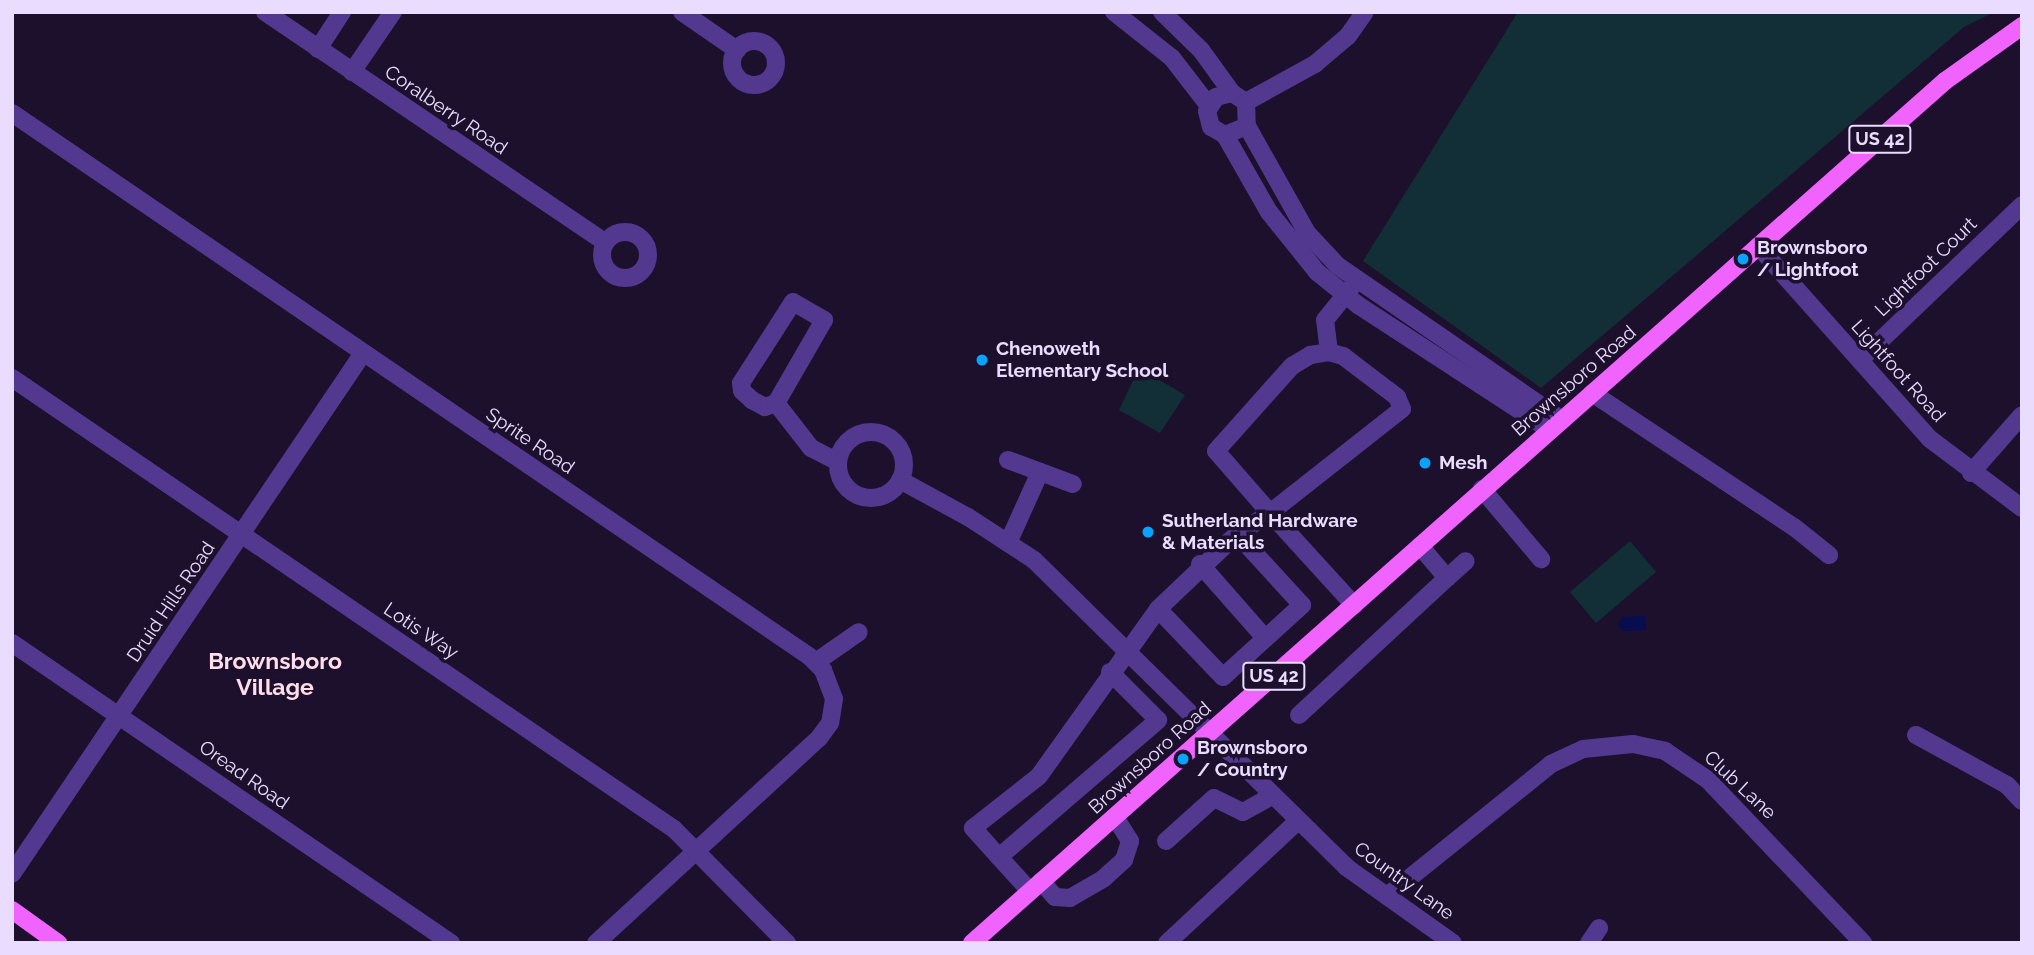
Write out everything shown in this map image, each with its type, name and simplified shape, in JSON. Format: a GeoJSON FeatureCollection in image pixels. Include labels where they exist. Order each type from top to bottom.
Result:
{"type":"FeatureCollection","features":[{"type":"Feature","properties":{"kind":"main road","name":"Brownsboro Road"},"geometry":{"type":"LineString","coordinates":[[972,943],[1945,81],[2022,26]]}},
{"type":"Feature","properties":{"kind":"main road"},"geometry":{"type":"LineString","coordinates":[[12,911],[58,943]]}},
{"type":"Feature","properties":{"kind":"street","name":"Coralberry Road"},"geometry":{"type":"LineString","coordinates":[[265,12],[605,242]]}},
{"type":"Feature","properties":{"kind":"street"},"geometry":{"type":"LineString","coordinates":[[318,48],[342,12]]}},
{"type":"Feature","properties":{"kind":"street"},"geometry":{"type":"LineString","coordinates":[[352,72],[393,12]]}},
{"type":"Feature","properties":{"kind":"street"},"geometry":{"type":"LineString","coordinates":[[682,12],[737,51]]}},
{"type":"Feature","properties":{"kind":"street"},"geometry":{"type":"LineString","coordinates":[[1114,12],[1172,58],[1209,106],[1210,127],[1225,135],[1300,255],[1345,295],[1556,425]]}},
{"type":"Feature","properties":{"kind":"street"},"geometry":{"type":"LineString","coordinates":[[1162,12],[1200,50],[1239,97],[1247,126],[1307,233],[1358,281],[1556,425]]}},
{"type":"Feature","properties":{"kind":"street"},"geometry":{"type":"LineString","coordinates":[[1209,106],[1216,97],[1239,97],[1315,64],[1348,37],[1365,12]]}},
{"type":"Feature","properties":{"kind":"street","name":"Sprite Road"},"geometry":{"type":"LineString","coordinates":[[12,113],[816,662],[831,686],[830,723],[802,755],[697,850]]}},
{"type":"Feature","properties":{"kind":"street"},"geometry":{"type":"LineString","coordinates":[[1225,135],[1247,126]]}},
{"type":"Feature","properties":{"kind":"street","name":"Lightfoot Court"},"geometry":{"type":"LineString","coordinates":[[1860,360],[2022,205]]}},
{"type":"Feature","properties":{"kind":"street","name":"Lightfoot Road"},"geometry":{"type":"LineString","coordinates":[[1758,246],[1930,439],[1971,473],[2022,508]]}},
{"type":"Feature","properties":{"kind":"street"},"geometry":{"type":"LineString","coordinates":[[1329,352],[1325,320],[1358,281]]}},
{"type":"Feature","properties":{"kind":"street"},"geometry":{"type":"LineString","coordinates":[[793,302],[824,320],[776,403],[765,407],[752,400],[742,391],[741,383],[793,302]]}},
{"type":"Feature","properties":{"kind":"street"},"geometry":{"type":"LineString","coordinates":[[1115,817],[1130,841],[1124,860],[1104,878],[1070,898],[1055,897],[1036,886],[999,857],[973,828],[1039,776],[1110,672],[1158,609],[1200,564],[1237,534],[1270,513],[1402,409],[1397,397],[1343,356],[1329,352],[1310,355],[1292,366],[1216,451],[1270,513],[1354,605]]}},
{"type":"Feature","properties":{"kind":"street","name":"Druid Hills Road"},"geometry":{"type":"LineString","coordinates":[[12,874],[363,353]]}},
{"type":"Feature","properties":{"kind":"street","name":"Lotis Way"},"geometry":{"type":"LineString","coordinates":[[12,377],[674,829],[787,943]]}},
{"type":"Feature","properties":{"kind":"street"},"geometry":{"type":"LineString","coordinates":[[1592,393],[1794,527],[1829,555]]}},
{"type":"Feature","properties":{"kind":"street"},"geometry":{"type":"LineString","coordinates":[[776,403],[811,448],[837,461]]}},
{"type":"Feature","properties":{"kind":"street"},"geometry":{"type":"LineString","coordinates":[[1971,473],[2022,415]]}},
{"type":"Feature","properties":{"kind":"street"},"geometry":{"type":"LineString","coordinates":[[874,431],[897,443],[904,468],[900,481],[880,497],[867,498],[844,486],[837,461],[850,438],[874,431]]}},
{"type":"Feature","properties":{"kind":"street"},"geometry":{"type":"LineString","coordinates":[[1008,460],[1073,484]]}},
{"type":"Feature","properties":{"kind":"street"},"geometry":{"type":"LineString","coordinates":[[1008,543],[1040,471]]}},
{"type":"Feature","properties":{"kind":"street","name":"Country Lane"},"geometry":{"type":"LineString","coordinates":[[900,481],[1034,560],[1211,734],[1270,797],[1346,867],[1453,943]]}},
{"type":"Feature","properties":{"kind":"street"},"geometry":{"type":"LineString","coordinates":[[1482,489],[1541,559]]}},
{"type":"Feature","properties":{"kind":"street"},"geometry":{"type":"LineString","coordinates":[[1158,609],[1223,677],[1303,605],[1237,534]]}},
{"type":"Feature","properties":{"kind":"street"},"geometry":{"type":"LineString","coordinates":[[1420,546],[1447,578]]}},
{"type":"Feature","properties":{"kind":"street"},"geometry":{"type":"LineString","coordinates":[[1299,715],[1466,561]]}},
{"type":"Feature","properties":{"kind":"street"},"geometry":{"type":"LineString","coordinates":[[1200,564],[1265,638]]}},
{"type":"Feature","properties":{"kind":"street"},"geometry":{"type":"LineString","coordinates":[[816,662],[859,632]]}},
{"type":"Feature","properties":{"kind":"street","name":"Oread Road"},"geometry":{"type":"LineString","coordinates":[[12,643],[451,943]]}},
{"type":"Feature","properties":{"kind":"street"},"geometry":{"type":"LineString","coordinates":[[999,857],[1158,720],[1110,672]]}},
{"type":"Feature","properties":{"kind":"street"},"geometry":{"type":"LineString","coordinates":[[1916,735],[2007,785],[2022,801]]}},
{"type":"Feature","properties":{"kind":"street","name":"Club Lane"},"geometry":{"type":"LineString","coordinates":[[1387,896],[1551,764],[1583,749],[1633,744],[1665,751],[1708,779],[1863,943]]}},
{"type":"Feature","properties":{"kind":"street"},"geometry":{"type":"LineString","coordinates":[[1166,842],[1214,798],[1243,812],[1270,797]]}},
{"type":"Feature","properties":{"kind":"street"},"geometry":{"type":"LineString","coordinates":[[1167,943],[1298,821]]}},
{"type":"Feature","properties":{"kind":"street"},"geometry":{"type":"LineString","coordinates":[[596,943],[697,850]]}},
{"type":"Feature","properties":{"kind":"shaded area"},"geometry":{"type":"Polygon","coordinates":[[[1518,12],[1994,12],[1964,27],[1541,388],[1363,261],[1518,12]]]}},
{"type":"Feature","properties":{"kind":"shaded area"},"geometry":{"type":"Polygon","coordinates":[[[1139,368],[1185,395],[1160,433],[1119,410],[1139,368]]]}},
{"type":"Feature","properties":{"kind":"shaded area"},"geometry":{"type":"Polygon","coordinates":[[[1630,541],[1656,572],[1596,623],[1570,592],[1630,541]]]}},
{"type":"Feature","properties":{"kind":"shaded area"},"geometry":{"type":"Polygon","coordinates":[[[1645,616],[1646,630],[1623,631],[1618,625],[1622,617],[1645,616]]]}},
{"type":"Feature","properties":{"kind":"place","name":"Brownsboro / Lightfoot"},"geometry":{"type":"Point","coordinates":[1743,259]}},
{"type":"Feature","properties":{"kind":"place","name":"Chenoweth Elementary School"},"geometry":{"type":"Point","coordinates":[982,360]}},
{"type":"Feature","properties":{"kind":"place","name":"Mesh"},"geometry":{"type":"Point","coordinates":[1425,463]}},
{"type":"Feature","properties":{"kind":"place","name":"Sutherland Hardware & Materials"},"geometry":{"type":"Point","coordinates":[1148,532]}},
{"type":"Feature","properties":{"kind":"place","name":"Brownsboro / Country"},"geometry":{"type":"Point","coordinates":[1183,759]}},
{"type":"Feature","properties":{"kind":"district","name":"Brownsboro Village"},"geometry":{"type":"Point","coordinates":[275,674]}}]}
